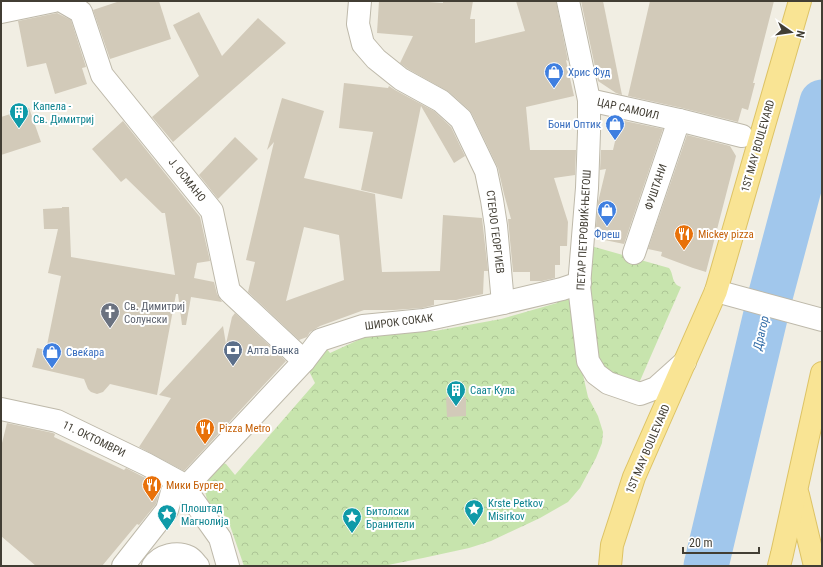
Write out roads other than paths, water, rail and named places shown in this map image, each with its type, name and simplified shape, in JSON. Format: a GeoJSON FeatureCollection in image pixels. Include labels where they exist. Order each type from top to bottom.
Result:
{"type":"FeatureCollection","features":[{"type":"Feature","properties":{"kind":"main road","name":"1ST MAY BOULEVARD"},"geometry":{"type":"LineString","coordinates":[[610,566],[612,545],[634,477],[716,292],[800,1]]}},
{"type":"Feature","properties":{"kind":"main road"},"geometry":{"type":"LineString","coordinates":[[779,566],[822,373]]}},
{"type":"Feature","properties":{"kind":"main road"},"geometry":{"type":"LineString","coordinates":[[796,491],[815,566]]}},
{"type":"Feature","properties":{"kind":"street"},"geometry":{"type":"LineString","coordinates":[[1,12],[54,1]]}},
{"type":"Feature","properties":{"kind":"street","name":"Ј. ОСМАНО"},"geometry":{"type":"LineString","coordinates":[[62,1],[81,12],[102,75],[212,211],[229,291],[304,361]]}},
{"type":"Feature","properties":{"kind":"street","name":"СТЕРЈО ГЕОРГИЕВ"},"geometry":{"type":"LineString","coordinates":[[360,1],[358,24],[362,44],[376,59],[401,79],[441,101],[461,119],[486,171],[496,226],[503,303]]}},
{"type":"Feature","properties":{"kind":"street","name":"ЦАР САМОИЛ"},"geometry":{"type":"LineString","coordinates":[[568,1],[589,100],[742,136]]}},
{"type":"Feature","properties":{"kind":"street","name":"ПЕТАР ПЕТРОВИЌ-ЊЕГОШ"},"geometry":{"type":"LineString","coordinates":[[589,100],[587,188],[580,283],[588,361],[596,374],[608,383],[640,394],[656,388],[685,362]]}},
{"type":"Feature","properties":{"kind":"street","name":"ФУШТАНИ"},"geometry":{"type":"LineString","coordinates":[[634,253],[678,120]]}},
{"type":"Feature","properties":{"kind":"street","name":"ШИРОК СОКАК"},"geometry":{"type":"LineString","coordinates":[[180,488],[304,361],[320,340],[363,326],[424,320],[503,303],[562,289],[580,283]]}},
{"type":"Feature","properties":{"kind":"street"},"geometry":{"type":"LineString","coordinates":[[716,292],[822,320]]}},
{"type":"Feature","properties":{"kind":"street","name":"11. ОКТОМВРИ"},"geometry":{"type":"LineString","coordinates":[[1,409],[57,421],[146,464],[180,488]]}},
{"type":"Feature","properties":{"kind":"street"},"geometry":{"type":"LineString","coordinates":[[123,566],[167,510],[180,488],[220,538],[228,566]]}},
{"type":"Feature","properties":{"kind":"street"},"geometry":{"type":"LineString","coordinates":[[137,548],[154,565],[160,558],[174,554],[201,558]]}},
{"type":"Feature","properties":{"kind":"waterway","name":"Драгор"},"geometry":{"type":"LineString","coordinates":[[706,566],[769,301],[822,102]]}},
{"type":"Feature","properties":{"kind":"place","name":"Хрис Фуд"},"geometry":{"type":"Point","coordinates":[554,89]}},
{"type":"Feature","properties":{"kind":"place","name":"Капела - Св. Димитриј"},"geometry":{"type":"Point","coordinates":[19,129]}},
{"type":"Feature","properties":{"kind":"place","name":"Бони Оптик"},"geometry":{"type":"Point","coordinates":[615,141]}},
{"type":"Feature","properties":{"kind":"place","name":"Фреш"},"geometry":{"type":"Point","coordinates":[607,227]}},
{"type":"Feature","properties":{"kind":"place","name":"Mickey pizza"},"geometry":{"type":"Point","coordinates":[684,251]}},
{"type":"Feature","properties":{"kind":"place","name":"Св. Димитриј Солунски"},"geometry":{"type":"Point","coordinates":[110,329]}},
{"type":"Feature","properties":{"kind":"place","name":"Алта Банка"},"geometry":{"type":"Point","coordinates":[233,367]}},
{"type":"Feature","properties":{"kind":"place","name":"Свеќара"},"geometry":{"type":"Point","coordinates":[52,369]}},
{"type":"Feature","properties":{"kind":"place","name":"Саат Кула"},"geometry":{"type":"Point","coordinates":[456,407]}},
{"type":"Feature","properties":{"kind":"place","name":"Pizza Metro"},"geometry":{"type":"Point","coordinates":[205,445]}},
{"type":"Feature","properties":{"kind":"place","name":"Мики Бургер"},"geometry":{"type":"Point","coordinates":[152,502]}},
{"type":"Feature","properties":{"kind":"place","name":"Krste Petkov Misirkov"},"geometry":{"type":"Point","coordinates":[474,526]}},
{"type":"Feature","properties":{"kind":"place","name":"Плоштад Магнолија"},"geometry":{"type":"Point","coordinates":[167,531]}},
{"type":"Feature","properties":{"kind":"place","name":"Битолски Бранители"},"geometry":{"type":"Point","coordinates":[352,534]}}]}
